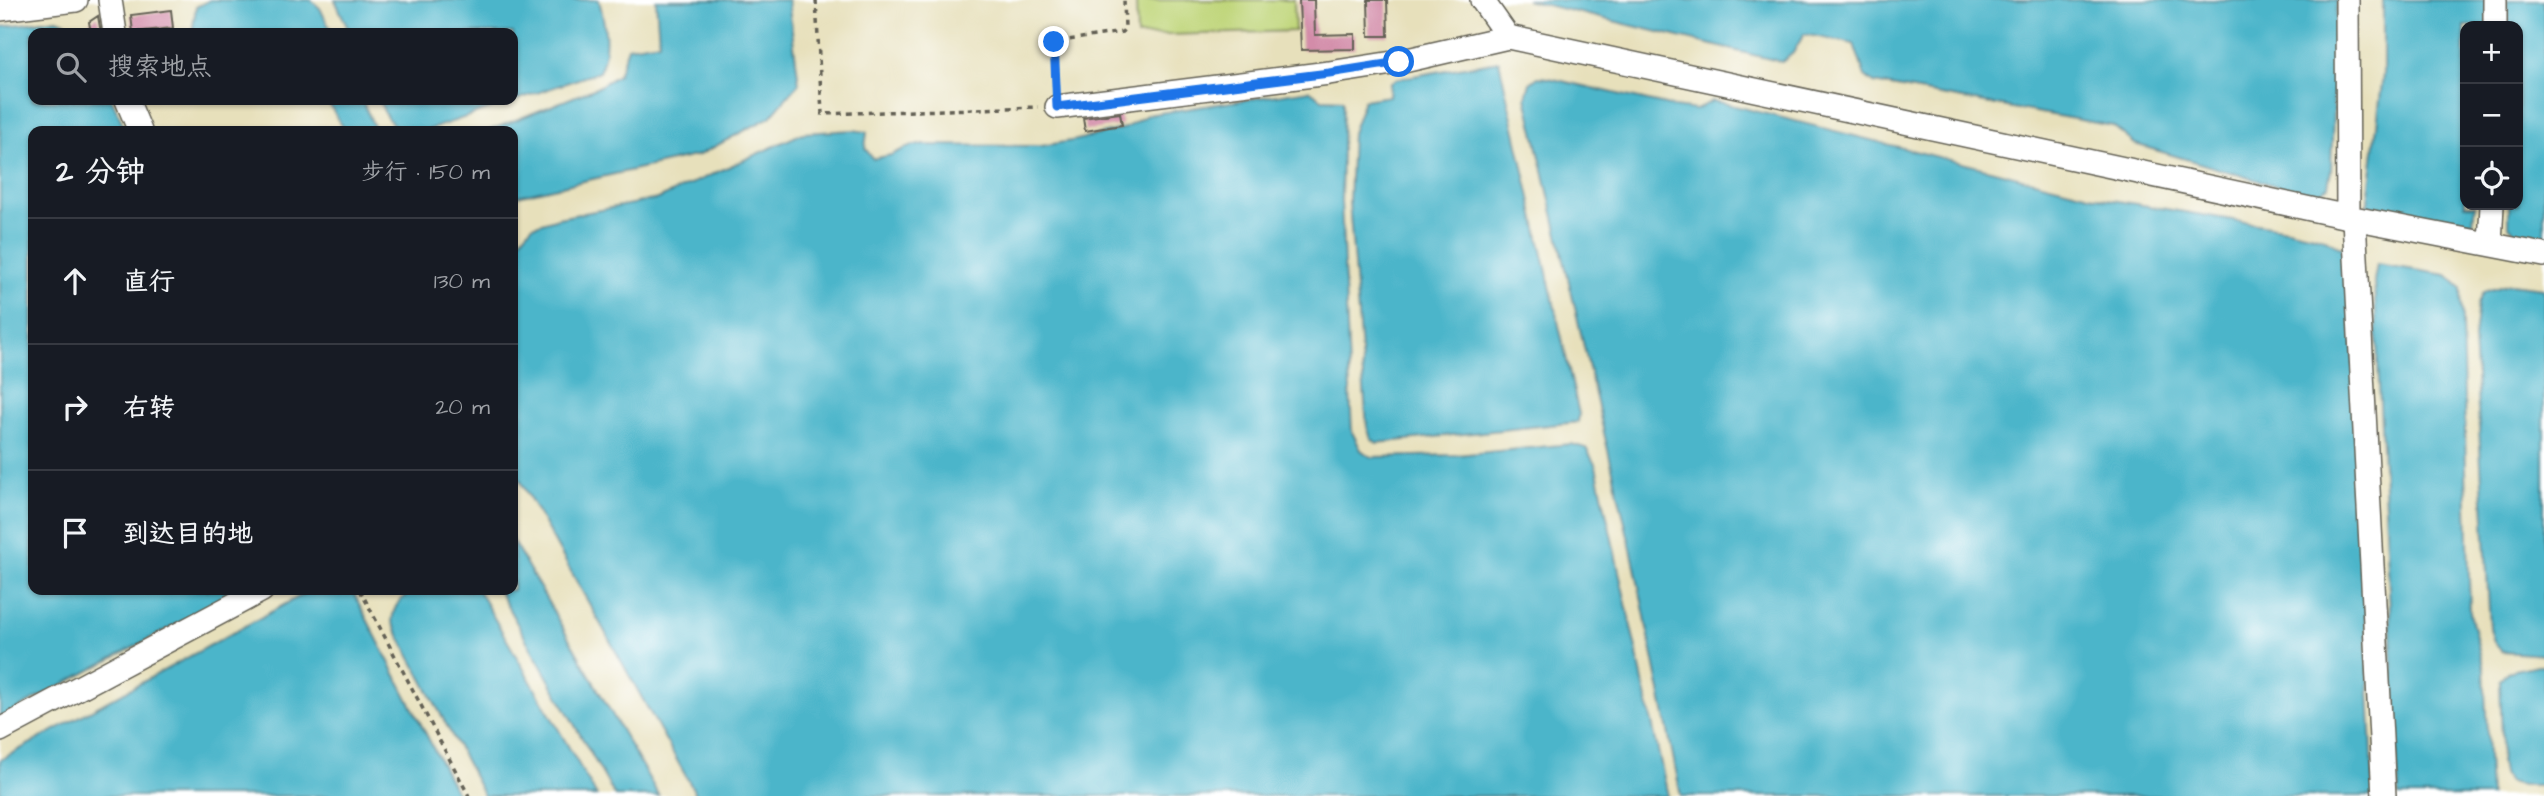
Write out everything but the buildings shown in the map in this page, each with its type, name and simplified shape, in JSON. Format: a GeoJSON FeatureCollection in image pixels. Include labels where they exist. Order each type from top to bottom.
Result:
{"type":"FeatureCollection","features":[{"type":"Feature","properties":{"kind":"street"},"geometry":{"type":"LineString","coordinates":[[0,9],[76,0]]}},
{"type":"Feature","properties":{"kind":"street"},"geometry":{"type":"LineString","coordinates":[[110,0],[114,28]]}},
{"type":"Feature","properties":{"kind":"street"},"geometry":{"type":"LineString","coordinates":[[1482,0],[1508,37]]}},
{"type":"Feature","properties":{"kind":"street"},"geometry":{"type":"LineString","coordinates":[[2347,0],[2351,218],[2384,796]]}},
{"type":"Feature","properties":{"kind":"street"},"geometry":{"type":"LineString","coordinates":[[2495,0],[2495,21]]}},
{"type":"Feature","properties":{"kind":"street"},"geometry":{"type":"LineString","coordinates":[[1057,107],[1329,73],[1399,62],[1508,37],[2351,218],[2544,255]]}},
{"type":"Feature","properties":{"kind":"street"},"geometry":{"type":"LineString","coordinates":[[129,105],[138,126]]}},
{"type":"Feature","properties":{"kind":"street"},"geometry":{"type":"LineString","coordinates":[[2490,244],[2492,210]]}},
{"type":"Feature","properties":{"kind":"street"},"geometry":{"type":"LineString","coordinates":[[0,730],[253,595]]}},
{"type":"Feature","properties":{"kind":"path"},"geometry":{"type":"LineString","coordinates":[[816,0],[822,114],[1057,107],[1054,42],[1122,32],[1125,28],[1124,0]]}},
{"type":"Feature","properties":{"kind":"path"},"geometry":{"type":"LineString","coordinates":[[363,595],[468,796]]}},
{"type":"Feature","properties":{"kind":"green space"},"geometry":{"type":"Polygon","coordinates":[[[1136,0],[1294,0],[1295,31],[1137,36],[1136,0]]]}},
{"type":"Feature","properties":{"kind":"water"},"geometry":{"type":"Polygon","coordinates":[[[210,0],[311,0],[320,8],[330,28],[193,28],[196,7],[210,0]]]}},
{"type":"Feature","properties":{"kind":"water"},"geometry":{"type":"Polygon","coordinates":[[[335,0],[599,0],[605,27],[605,46],[599,72],[518,99],[518,28],[348,28],[335,0]]]}},
{"type":"Feature","properties":{"kind":"water"},"geometry":{"type":"Polygon","coordinates":[[[656,0],[788,0],[799,83],[770,117],[699,155],[518,196],[518,126],[501,126],[596,88],[618,75],[628,47],[659,42],[656,0]]]}},
{"type":"Feature","properties":{"kind":"water"},"geometry":{"type":"Polygon","coordinates":[[[1526,0],[2337,0],[2331,171],[2328,186],[2317,193],[2297,192],[2135,144],[2113,126],[1874,83],[1865,76],[1854,44],[1804,34],[1793,53],[1782,62],[1526,0]]]}},
{"type":"Feature","properties":{"kind":"water"},"geometry":{"type":"Polygon","coordinates":[[[2383,0],[2487,0],[2487,21],[2460,21],[2460,210],[2474,210],[2472,232],[2367,209],[2383,74],[2383,0]]]}},
{"type":"Feature","properties":{"kind":"water"},"geometry":{"type":"Polygon","coordinates":[[[2507,0],[2544,0],[2544,243],[2520,238],[2509,226],[2509,210],[2523,210],[2523,21],[2508,21],[2507,0]]]}},
{"type":"Feature","properties":{"kind":"water"},"geometry":{"type":"Polygon","coordinates":[[[57,19],[65,22],[69,28],[28,28],[28,105],[114,105],[124,126],[28,126],[28,595],[233,595],[0,718],[0,27],[57,19]]]}},
{"type":"Feature","properties":{"kind":"water"},"geometry":{"type":"Polygon","coordinates":[[[1499,61],[1579,414],[1578,422],[1377,443],[1371,438],[1367,427],[1349,202],[1352,133],[1364,100],[1389,96],[1390,83],[1396,79],[1499,61]]]}},
{"type":"Feature","properties":{"kind":"water"},"geometry":{"type":"Polygon","coordinates":[[[1538,77],[1674,107],[1696,110],[1712,101],[1723,103],[2106,199],[2322,237],[2342,248],[2349,262],[2374,796],[1681,796],[1634,562],[1526,97],[1530,83],[1538,77]]]}},
{"type":"Feature","properties":{"kind":"water"},"geometry":{"type":"Polygon","coordinates":[[[1309,90],[1322,99],[1343,100],[1341,201],[1352,432],[1361,450],[1371,457],[1457,455],[1571,444],[1586,448],[1596,466],[1668,796],[697,796],[518,477],[518,243],[532,226],[558,218],[658,199],[803,133],[853,130],[867,132],[865,148],[873,159],[891,155],[913,145],[1041,146],[1125,128],[1147,115],[1309,90]]]}},
{"type":"Feature","properties":{"kind":"water"},"geometry":{"type":"Polygon","coordinates":[[[330,105],[364,105],[374,126],[342,126],[330,105]]]}},
{"type":"Feature","properties":{"kind":"water"},"geometry":{"type":"Polygon","coordinates":[[[381,105],[502,105],[440,126],[395,126],[387,118],[381,105]]]}},
{"type":"Feature","properties":{"kind":"water"},"geometry":{"type":"Polygon","coordinates":[[[2377,264],[2447,275],[2461,288],[2470,613],[2484,670],[2490,796],[2399,796],[2374,281],[2377,264]]]}},
{"type":"Feature","properties":{"kind":"water"},"geometry":{"type":"Polygon","coordinates":[[[2510,284],[2544,288],[2544,655],[2502,652],[2494,642],[2490,628],[2474,338],[2478,303],[2483,292],[2510,284]]]}},
{"type":"Feature","properties":{"kind":"water"},"geometry":{"type":"Polygon","coordinates":[[[518,550],[659,796],[615,796],[501,595],[518,595],[518,550]]]}},
{"type":"Feature","properties":{"kind":"water"},"geometry":{"type":"Polygon","coordinates":[[[302,595],[355,595],[458,796],[0,796],[0,760],[302,595]]]}},
{"type":"Feature","properties":{"kind":"water"},"geometry":{"type":"Polygon","coordinates":[[[481,595],[597,796],[484,796],[392,622],[398,603],[404,597],[481,595]]]}},
{"type":"Feature","properties":{"kind":"water"},"geometry":{"type":"Polygon","coordinates":[[[2544,665],[2544,785],[2522,785],[2509,782],[2502,774],[2500,681],[2507,672],[2544,665]]]}},
{"type":"Feature","properties":{"kind":"route"},"geometry":{"type":"LineString","coordinates":[[1054,42],[1057,107],[1399,62]]}}]}
